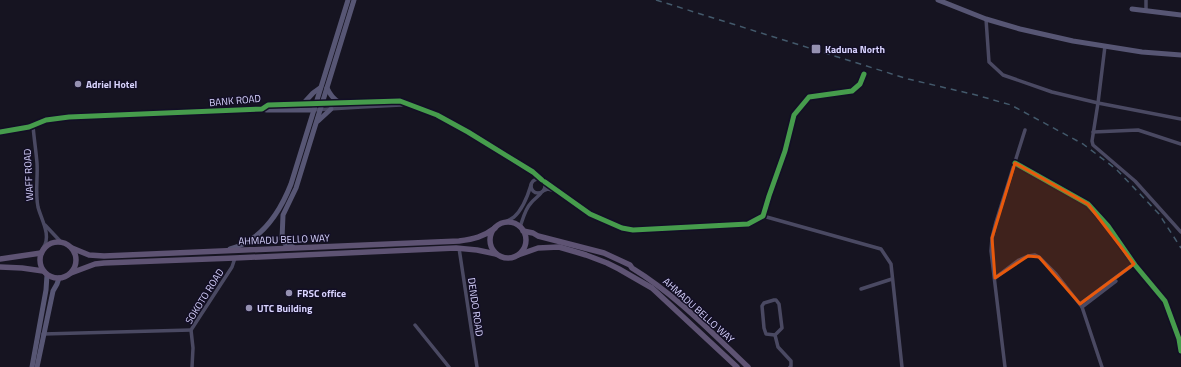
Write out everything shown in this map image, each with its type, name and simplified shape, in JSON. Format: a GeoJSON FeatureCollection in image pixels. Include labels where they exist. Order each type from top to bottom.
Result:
{"type":"FeatureCollection","features":[{"type":"Feature","properties":{"kind":"main road"},"geometry":{"type":"LineString","coordinates":[[505,222],[512,223],[521,229],[525,235],[525,244],[522,252],[509,259],[502,258],[496,254],[490,246],[489,241],[495,228],[501,223],[505,222]]}},
{"type":"Feature","properties":{"kind":"main road","name":"AHMADU BELLO WAY"},"geometry":{"type":"LineString","coordinates":[[72,248],[95,256],[459,241],[474,239],[486,235],[495,228]]}},
{"type":"Feature","properties":{"kind":"main road","name":"AHMADU BELLO WAY"},"geometry":{"type":"LineString","coordinates":[[521,229],[538,236],[604,253],[630,265],[632,268],[659,285],[679,301],[748,367]]}},
{"type":"Feature","properties":{"kind":"main road"},"geometry":{"type":"LineString","coordinates":[[61,242],[72,248],[76,258],[76,263],[71,273],[65,277],[52,278],[45,273],[40,266],[39,259],[42,250],[48,244],[61,242]]}},
{"type":"Feature","properties":{"kind":"main road","name":"AHMADU BELLO WAY"},"geometry":{"type":"LineString","coordinates":[[518,255],[538,248],[559,247],[586,255],[619,269],[652,288],[737,367]]}},
{"type":"Feature","properties":{"kind":"main road","name":"AHMADU BELLO WAY"},"geometry":{"type":"LineString","coordinates":[[71,273],[95,264],[104,263],[459,248],[496,254]]}},
{"type":"Feature","properties":{"kind":"main road"},"geometry":{"type":"LineString","coordinates":[[0,259],[42,250]]}},
{"type":"Feature","properties":{"kind":"main road"},"geometry":{"type":"LineString","coordinates":[[0,267],[22,268],[45,273]]}},
{"type":"Feature","properties":{"kind":"street"},"geometry":{"type":"LineString","coordinates":[[224,251],[237,248],[266,227],[274,218],[286,196],[348,0]]}},
{"type":"Feature","properties":{"kind":"street"},"geometry":{"type":"LineString","coordinates":[[296,248],[286,245],[282,240],[282,221],[285,210],[296,188],[354,0]]}},
{"type":"Feature","properties":{"kind":"street"},"geometry":{"type":"LineString","coordinates":[[938,0],[986,19],[1020,29],[1072,41],[1142,52],[1181,55]]}},
{"type":"Feature","properties":{"kind":"street"},"geometry":{"type":"LineString","coordinates":[[1146,0],[1146,11]]}},
{"type":"Feature","properties":{"kind":"street"},"geometry":{"type":"LineString","coordinates":[[1132,9],[1181,15]]}},
{"type":"Feature","properties":{"kind":"street"},"geometry":{"type":"LineString","coordinates":[[986,19],[989,62],[1003,75],[1052,92],[1098,103],[1181,119]]}},
{"type":"Feature","properties":{"kind":"street"},"geometry":{"type":"LineString","coordinates":[[1105,46],[1093,132],[1093,145],[1135,181],[1181,232]]}},
{"type":"Feature","properties":{"kind":"street"},"geometry":{"type":"LineString","coordinates":[[864,74],[860,84],[852,91],[809,97],[794,115],[785,151],[769,196],[764,216],[881,249],[891,264],[902,367]]}},
{"type":"Feature","properties":{"kind":"street"},"geometry":{"type":"LineString","coordinates":[[301,108],[320,88]]}},
{"type":"Feature","properties":{"kind":"street"},"geometry":{"type":"LineString","coordinates":[[327,88],[330,95],[340,103]]}},
{"type":"Feature","properties":{"kind":"street","name":"BANK ROAD"},"geometry":{"type":"LineString","coordinates":[[313,110],[340,103],[389,100],[408,103],[437,115],[468,132],[527,168],[590,214],[622,228],[633,230],[748,224],[764,216]]}},
{"type":"Feature","properties":{"kind":"street","name":"BANK ROAD"},"geometry":{"type":"LineString","coordinates":[[0,132],[29,128],[46,120],[69,117],[262,109],[268,105],[301,108],[315,104],[331,109],[401,105],[408,103]]}},
{"type":"Feature","properties":{"kind":"street"},"geometry":{"type":"LineString","coordinates":[[301,108],[313,110]]}},
{"type":"Feature","properties":{"kind":"street"},"geometry":{"type":"LineString","coordinates":[[301,108],[310,122]]}},
{"type":"Feature","properties":{"kind":"street"},"geometry":{"type":"LineString","coordinates":[[317,122],[331,109]]}},
{"type":"Feature","properties":{"kind":"street","name":"WAFF ROAD"},"geometry":{"type":"LineString","coordinates":[[33,126],[37,163],[38,206],[47,237],[46,244],[42,250]]}},
{"type":"Feature","properties":{"kind":"street"},"geometry":{"type":"LineString","coordinates":[[1005,367],[991,251],[992,238],[1025,130]]}},
{"type":"Feature","properties":{"kind":"street"},"geometry":{"type":"LineString","coordinates":[[1093,132],[1138,130],[1181,144]]}},
{"type":"Feature","properties":{"kind":"street"},"geometry":{"type":"LineString","coordinates":[[1015,163],[1088,204],[1108,226],[1135,265],[1165,301],[1179,339],[1181,351]]}},
{"type":"Feature","properties":{"kind":"street"},"geometry":{"type":"LineString","coordinates":[[505,222],[514,218],[528,195],[534,179],[527,168]]}},
{"type":"Feature","properties":{"kind":"street"},"geometry":{"type":"LineString","coordinates":[[521,229],[526,209],[532,201],[537,198],[542,192],[544,189],[543,181],[536,180],[532,184],[531,188],[533,192],[542,192],[548,189],[557,191]]}},
{"type":"Feature","properties":{"kind":"street","name":"WAFF ROAD"},"geometry":{"type":"LineString","coordinates":[[43,222],[61,242]]}},
{"type":"Feature","properties":{"kind":"street","name":"DENDO ROAD"},"geometry":{"type":"LineString","coordinates":[[459,248],[477,367]]}},
{"type":"Feature","properties":{"kind":"street"},"geometry":{"type":"LineString","coordinates":[[995,278],[1019,260],[1028,256],[1035,255],[1039,257],[1056,274],[1081,306],[1102,367]]}},
{"type":"Feature","properties":{"kind":"street","name":"SOKOTO ROAD"},"geometry":{"type":"LineString","coordinates":[[192,367],[193,348],[191,330],[232,267],[235,258]]}},
{"type":"Feature","properties":{"kind":"street"},"geometry":{"type":"LineString","coordinates":[[1081,306],[1135,265]]}},
{"type":"Feature","properties":{"kind":"street"},"geometry":{"type":"LineString","coordinates":[[32,367],[46,290],[45,273]]}},
{"type":"Feature","properties":{"kind":"street"},"geometry":{"type":"LineString","coordinates":[[37,367],[52,291],[59,278]]}},
{"type":"Feature","properties":{"kind":"street"},"geometry":{"type":"LineString","coordinates":[[861,288],[892,279]]}},
{"type":"Feature","properties":{"kind":"street"},"geometry":{"type":"LineString","coordinates":[[776,300],[779,304],[783,324],[782,329],[775,335],[768,334],[765,331],[762,306],[764,303],[776,300]]}},
{"type":"Feature","properties":{"kind":"street"},"geometry":{"type":"LineString","coordinates":[[415,325],[449,367]]}},
{"type":"Feature","properties":{"kind":"street"},"geometry":{"type":"LineString","coordinates":[[43,334],[191,330]]}},
{"type":"Feature","properties":{"kind":"street"},"geometry":{"type":"LineString","coordinates":[[775,335],[778,347],[791,361],[790,367]]}},
{"type":"Feature","properties":{"kind":"highlighted area"},"geometry":{"type":"Polygon","coordinates":[[[1015,163],[1088,204],[1134,264],[1080,304],[1039,257],[1028,256],[995,278],[992,238],[1015,163]]]}},
{"type":"Feature","properties":{"kind":"railway"},"geometry":{"type":"LineString","coordinates":[[656,0],[908,79],[1011,105],[1083,144],[1116,169],[1159,214],[1181,248]]}},
{"type":"Feature","properties":{"kind":"cycle path"},"geometry":{"type":"LineString","coordinates":[[545,182],[590,214],[622,228],[633,230],[748,224],[763,216],[785,151],[794,115],[809,97],[852,91],[860,84],[864,74]]}},
{"type":"Feature","properties":{"kind":"cycle path"},"geometry":{"type":"LineString","coordinates":[[0,132],[29,127],[46,120],[69,117],[262,109],[268,105],[400,101],[437,115],[468,132],[533,172],[542,180]]}},
{"type":"Feature","properties":{"kind":"cycle path"},"geometry":{"type":"LineString","coordinates":[[1015,163],[1088,204],[1108,226],[1135,265],[1165,301],[1179,339],[1181,351]]}},
{"type":"Feature","properties":{"kind":"place","name":"Kaduna North"},"geometry":{"type":"Point","coordinates":[816,49]}},
{"type":"Feature","properties":{"kind":"place","name":"Adriel Hotel"},"geometry":{"type":"Point","coordinates":[78,84]}},
{"type":"Feature","properties":{"kind":"place","name":"FRSC office"},"geometry":{"type":"Point","coordinates":[289,293]}},
{"type":"Feature","properties":{"kind":"place","name":"UTC Building"},"geometry":{"type":"Point","coordinates":[249,308]}}]}
